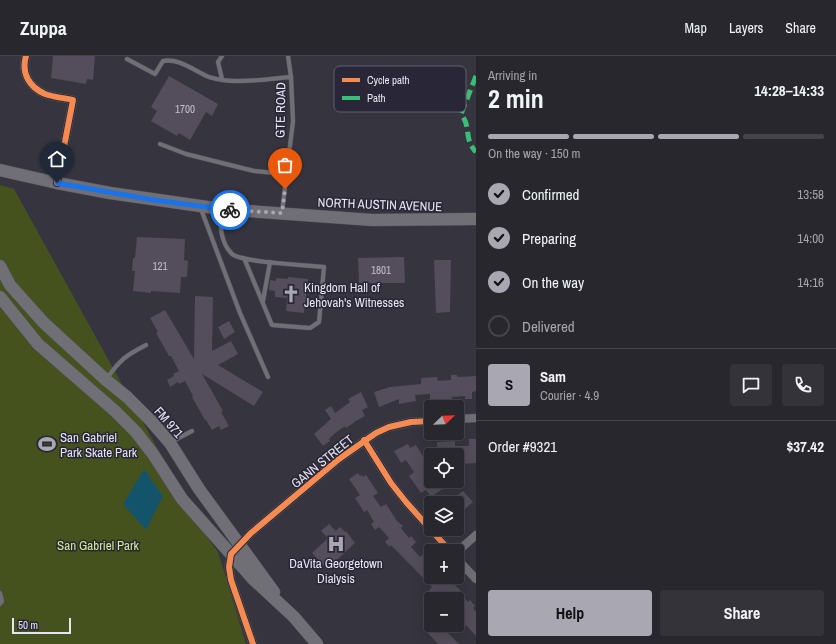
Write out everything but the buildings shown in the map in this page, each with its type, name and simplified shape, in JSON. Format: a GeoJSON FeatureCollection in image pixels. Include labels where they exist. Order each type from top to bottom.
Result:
{"type":"FeatureCollection","features":[{"type":"Feature","properties":{"kind":"main road","name":"NORTH AUSTIN AVENUE"},"geometry":{"type":"LineString","coordinates":[[0,170],[57,183],[221,210],[372,220],[476,219]]}},
{"type":"Feature","properties":{"kind":"main road","name":"FM 971"},"geometry":{"type":"LineString","coordinates":[[0,266],[10,285],[43,322],[106,380],[127,397],[170,443],[199,488],[239,544],[294,617],[317,644]]}},
{"type":"Feature","properties":{"kind":"main road","name":"FM 971"},"geometry":{"type":"LineString","coordinates":[[0,297],[38,344],[115,411],[136,432],[154,454],[182,499],[253,579],[294,617]]}},
{"type":"Feature","properties":{"kind":"main road"},"geometry":{"type":"LineString","coordinates":[[94,393],[106,380]]}},
{"type":"Feature","properties":{"kind":"street"},"geometry":{"type":"LineString","coordinates":[[26,56],[24,65],[25,76],[33,86],[46,94],[73,100],[57,183]]}},
{"type":"Feature","properties":{"kind":"street"},"geometry":{"type":"LineString","coordinates":[[464,419],[476,418]]}},
{"type":"Feature","properties":{"kind":"street","name":"GANN STREET"},"geometry":{"type":"LineString","coordinates":[[231,554],[239,544],[339,459],[364,440],[389,427],[411,422],[424,421]]}},
{"type":"Feature","properties":{"kind":"street"},"geometry":{"type":"LineString","coordinates":[[364,440],[391,482],[406,502],[444,544]]}},
{"type":"Feature","properties":{"kind":"street"},"geometry":{"type":"LineString","coordinates":[[464,546],[476,535]]}},
{"type":"Feature","properties":{"kind":"street"},"geometry":{"type":"LineString","coordinates":[[231,554],[229,567],[231,580],[253,644]]}},
{"type":"Feature","properties":{"kind":"street"},"geometry":{"type":"LineString","coordinates":[[464,566],[476,579]]}},
{"type":"Feature","properties":{"kind":"lane"},"geometry":{"type":"LineString","coordinates":[[222,56],[218,62],[222,80]]}},
{"type":"Feature","properties":{"kind":"lane","name":"GTE ROAD"},"geometry":{"type":"LineString","coordinates":[[282,213],[293,121],[291,77],[288,56]]}},
{"type":"Feature","properties":{"kind":"lane"},"geometry":{"type":"LineString","coordinates":[[127,59],[155,74],[163,61],[173,60],[210,77],[222,80],[229,81],[291,77]]}},
{"type":"Feature","properties":{"kind":"lane"},"geometry":{"type":"LineString","coordinates":[[160,144],[186,154],[254,171],[286,174]]}},
{"type":"Feature","properties":{"kind":"lane"},"geometry":{"type":"LineString","coordinates":[[200,206],[240,313],[268,377]]}},
{"type":"Feature","properties":{"kind":"lane"},"geometry":{"type":"LineString","coordinates":[[221,210],[220,229],[233,254],[244,258],[270,262],[324,267],[319,322],[310,328],[272,325],[244,258]]}},
{"type":"Feature","properties":{"kind":"lane"},"geometry":{"type":"LineString","coordinates":[[216,246],[226,243]]}},
{"type":"Feature","properties":{"kind":"lane"},"geometry":{"type":"LineString","coordinates":[[262,301],[270,262]]}},
{"type":"Feature","properties":{"kind":"lane"},"geometry":{"type":"LineString","coordinates":[[106,380],[117,364],[125,356],[146,345]]}},
{"type":"Feature","properties":{"kind":"lane"},"geometry":{"type":"LineString","coordinates":[[170,443],[192,431]]}},
{"type":"Feature","properties":{"kind":"lane"},"geometry":{"type":"LineString","coordinates":[[0,592],[2,601],[0,604]]}},
{"type":"Feature","properties":{"kind":"green space","name":"San Gabriel Park"},"geometry":{"type":"Polygon","coordinates":[[[0,185],[14,189],[203,531],[218,552],[246,644],[0,644],[0,185]]]}},
{"type":"Feature","properties":{"kind":"water"},"geometry":{"type":"Polygon","coordinates":[[[144,469],[163,496],[146,530],[123,504],[144,469]]]}},
{"type":"Feature","properties":{"kind":"marked path"},"geometry":{"type":"LineString","coordinates":[[466,101],[476,76]]}},
{"type":"Feature","properties":{"kind":"marked path"},"geometry":{"type":"LineString","coordinates":[[462,112],[461,114],[466,124],[468,138],[476,152]]}},
{"type":"Feature","properties":{"kind":"cycle path"},"geometry":{"type":"LineString","coordinates":[[26,56],[26,74],[35,88],[48,95],[73,100],[57,183]]}},
{"type":"Feature","properties":{"kind":"cycle path"},"geometry":{"type":"LineString","coordinates":[[253,644],[231,580],[229,567],[231,554],[251,533],[339,459],[376,433],[389,427],[411,422],[424,421]]}},
{"type":"Feature","properties":{"kind":"cycle path"},"geometry":{"type":"LineString","coordinates":[[364,440],[391,483],[444,544]]}},
{"type":"Feature","properties":{"kind":"way so far"},"geometry":{"type":"LineString","coordinates":[[230,210],[282,213],[285,189]]}},
{"type":"Feature","properties":{"kind":"place","name":"Kingdom Hall of Jehovah's Witnesses"},"geometry":{"type":"Point","coordinates":[291,294]}},
{"type":"Feature","properties":{"kind":"place","name":"San Gabriel Park Skate Park"},"geometry":{"type":"Point","coordinates":[47,444]}},
{"type":"Feature","properties":{"kind":"place","name":"DaVita Georgetown Dialysis"},"geometry":{"type":"Point","coordinates":[336,544]}},
{"type":"Feature","properties":{"kind":"route"},"geometry":{"type":"LineString","coordinates":[[57,183],[154,200],[230,210]]}}]}
